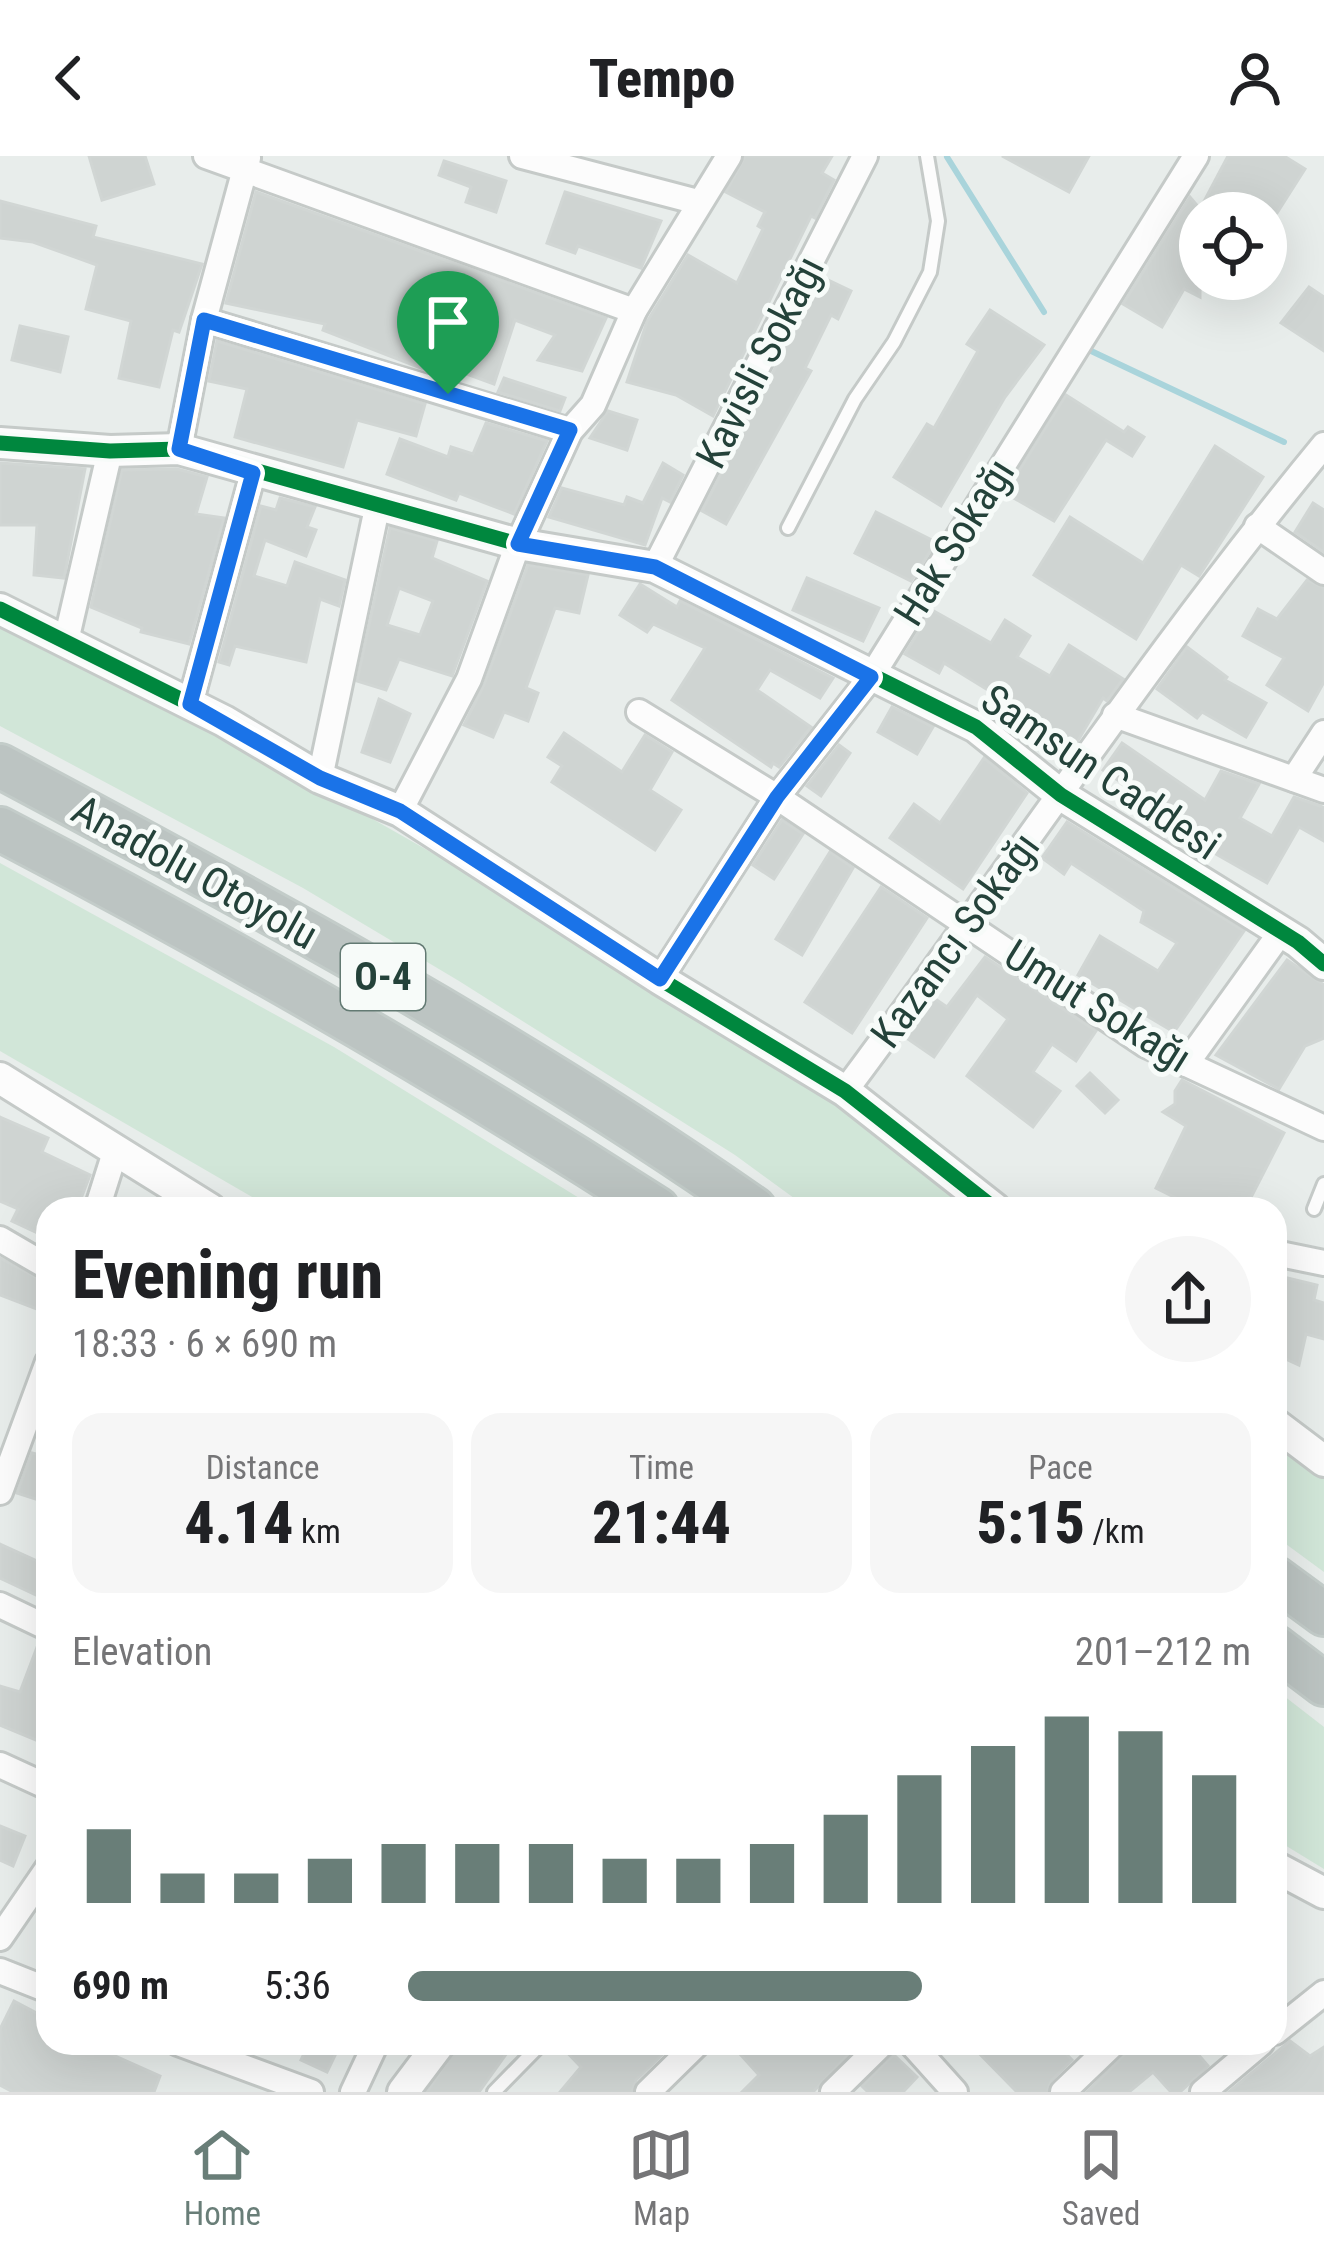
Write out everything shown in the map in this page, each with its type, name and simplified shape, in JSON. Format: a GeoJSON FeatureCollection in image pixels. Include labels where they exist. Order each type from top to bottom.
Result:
{"type":"FeatureCollection","features":[{"type":"Feature","properties":{"kind":"highway","name":"Anadolu Otoyolu"},"geometry":{"type":"LineString","coordinates":[[0,766],[404,988],[735,1197]]}},
{"type":"Feature","properties":{"kind":"highway","name":"Anadolu Otoyolu"},"geometry":{"type":"LineString","coordinates":[[0,829],[175,920],[328,1008],[637,1197]]}},
{"type":"Feature","properties":{"kind":"highway"},"geometry":{"type":"LineString","coordinates":[[1287,1587],[1324,1614]]}},
{"type":"Feature","properties":{"kind":"highway"},"geometry":{"type":"LineString","coordinates":[[1287,1656],[1324,1684]]}},
{"type":"Feature","properties":{"kind":"street"},"geometry":{"type":"LineString","coordinates":[[206,156],[246,164],[634,311]]}},
{"type":"Feature","properties":{"kind":"street"},"geometry":{"type":"LineString","coordinates":[[522,156],[698,202]]}},
{"type":"Feature","properties":{"kind":"street"},"geometry":{"type":"LineString","coordinates":[[400,811],[470,679],[518,544],[570,430],[593,405],[634,311],[729,156]]}},
{"type":"Feature","properties":{"kind":"street","name":"Kavisli Sokağı"},"geometry":{"type":"LineString","coordinates":[[655,567],[865,156]]}},
{"type":"Feature","properties":{"kind":"street","name":"Hak Sokağı"},"geometry":{"type":"LineString","coordinates":[[660,979],[777,797],[871,677],[1196,156]]}},
{"type":"Feature","properties":{"kind":"street"},"geometry":{"type":"LineString","coordinates":[[179,449],[204,320],[246,164]]}},
{"type":"Feature","properties":{"kind":"street"},"geometry":{"type":"LineString","coordinates":[[204,320],[570,430]]}},
{"type":"Feature","properties":{"kind":"street","name":"Samsun Caddesi"},"geometry":{"type":"LineString","coordinates":[[0,443],[110,452],[179,449],[518,544],[655,567],[976,727],[1060,795],[1301,936],[1324,964]]}},
{"type":"Feature","properties":{"kind":"street","name":"Kazancı Sokağı"},"geometry":{"type":"LineString","coordinates":[[845,1090],[969,925],[1115,715],[1324,445]]}},
{"type":"Feature","properties":{"kind":"street"},"geometry":{"type":"LineString","coordinates":[[66,641],[110,452]]}},
{"type":"Feature","properties":{"kind":"street"},"geometry":{"type":"LineString","coordinates":[[190,704],[253,473]]}},
{"type":"Feature","properties":{"kind":"street"},"geometry":{"type":"LineString","coordinates":[[320,778],[377,508]]}},
{"type":"Feature","properties":{"kind":"street"},"geometry":{"type":"LineString","coordinates":[[1257,526],[1324,572]]}},
{"type":"Feature","properties":{"kind":"street"},"geometry":{"type":"LineString","coordinates":[[0,608],[190,704],[320,778],[400,811],[660,979],[845,1090],[980,1197]]}},
{"type":"Feature","properties":{"kind":"street","name":"Umut Sokağı"},"geometry":{"type":"LineString","coordinates":[[639,712],[777,797],[1146,1045],[1324,1128]]}},
{"type":"Feature","properties":{"kind":"street"},"geometry":{"type":"LineString","coordinates":[[1115,715],[1324,790]]}},
{"type":"Feature","properties":{"kind":"street"},"geometry":{"type":"LineString","coordinates":[[1294,779],[1324,733]]}},
{"type":"Feature","properties":{"kind":"street"},"geometry":{"type":"LineString","coordinates":[[1186,1064],[1301,936]]}},
{"type":"Feature","properties":{"kind":"street"},"geometry":{"type":"LineString","coordinates":[[0,1078],[191,1197]]}},
{"type":"Feature","properties":{"kind":"street"},"geometry":{"type":"LineString","coordinates":[[101,1197],[116,1149]]}},
{"type":"Feature","properties":{"kind":"street"},"geometry":{"type":"LineString","coordinates":[[0,1239],[36,1260]]}},
{"type":"Feature","properties":{"kind":"street"},"geometry":{"type":"LineString","coordinates":[[1287,1255],[1324,1263]]}},
{"type":"Feature","properties":{"kind":"street"},"geometry":{"type":"LineString","coordinates":[[3,1475],[36,1421]]}},
{"type":"Feature","properties":{"kind":"street"},"geometry":{"type":"LineString","coordinates":[[1287,1433],[1324,1461]]}},
{"type":"Feature","properties":{"kind":"street"},"geometry":{"type":"LineString","coordinates":[[0,1605],[36,1622]]}},
{"type":"Feature","properties":{"kind":"street"},"geometry":{"type":"LineString","coordinates":[[0,1765],[36,1782]]}},
{"type":"Feature","properties":{"kind":"street"},"geometry":{"type":"LineString","coordinates":[[1287,1879],[1324,1892]]}},
{"type":"Feature","properties":{"kind":"street"},"geometry":{"type":"LineString","coordinates":[[0,1938],[36,1886]]}},
{"type":"Feature","properties":{"kind":"street"},"geometry":{"type":"LineString","coordinates":[[0,1971],[36,1985]]}},
{"type":"Feature","properties":{"kind":"street"},"geometry":{"type":"LineString","coordinates":[[1287,2022],[1324,1993]]}},
{"type":"Feature","properties":{"kind":"street"},"geometry":{"type":"LineString","coordinates":[[211,2055],[310,2092]]}},
{"type":"Feature","properties":{"kind":"street"},"geometry":{"type":"LineString","coordinates":[[353,2092],[370,2055]]}},
{"type":"Feature","properties":{"kind":"street"},"geometry":{"type":"LineString","coordinates":[[403,2092],[431,2055]]}},
{"type":"Feature","properties":{"kind":"street"},"geometry":{"type":"LineString","coordinates":[[648,2092],[686,2055]]}},
{"type":"Feature","properties":{"kind":"street"},"geometry":{"type":"LineString","coordinates":[[833,2092],[871,2055]]}},
{"type":"Feature","properties":{"kind":"street"},"geometry":{"type":"LineString","coordinates":[[922,2055],[955,2092]]}},
{"type":"Feature","properties":{"kind":"street"},"geometry":{"type":"LineString","coordinates":[[1063,2092],[1102,2055]]}},
{"type":"Feature","properties":{"kind":"street"},"geometry":{"type":"LineString","coordinates":[[1204,2092],[1248,2055]]}},
{"type":"Feature","properties":{"kind":"lane"},"geometry":{"type":"LineString","coordinates":[[788,528],[855,399],[894,342],[930,272],[938,221],[926,156]]}},
{"type":"Feature","properties":{"kind":"lane"},"geometry":{"type":"LineString","coordinates":[[1314,1209],[1324,1184]]}},
{"type":"Feature","properties":{"kind":"lane"},"geometry":{"type":"LineString","coordinates":[[494,2092],[530,2055]]}},
{"type":"Feature","properties":{"kind":"green space"},"geometry":{"type":"Polygon","coordinates":[[[0,622],[195,718],[457,867],[869,1120],[961,1197],[793,1197],[735,1155],[303,888],[0,726],[0,622]]]}},
{"type":"Feature","properties":{"kind":"green space"},"geometry":{"type":"Polygon","coordinates":[[[0,863],[334,1047],[578,1197],[252,1197],[0,1051],[0,863]]]}},
{"type":"Feature","properties":{"kind":"green space"},"geometry":{"type":"Polygon","coordinates":[[[1287,1450],[1324,1477],[1324,1572],[1287,1545],[1287,1450]]]}},
{"type":"Feature","properties":{"kind":"green space"},"geometry":{"type":"Polygon","coordinates":[[[1287,1698],[1324,1727],[1324,1869],[1287,1846],[1287,1698]]]}},
{"type":"Feature","properties":{"kind":"building"},"geometry":{"type":"Polygon","coordinates":[[[89,156],[145,156],[154,184],[102,200],[89,156]]]}},
{"type":"Feature","properties":{"kind":"building"},"geometry":{"type":"Polygon","coordinates":[[[745,156],[832,156],[822,173],[834,180],[815,218],[811,216],[713,416],[676,395],[627,382],[647,322],[688,255],[737,283],[763,229],[758,226],[765,212],[726,192],[745,156]]]}},
{"type":"Feature","properties":{"kind":"building"},"geometry":{"type":"Polygon","coordinates":[[[1002,156],[1089,156],[1069,192],[1002,156]]]}},
{"type":"Feature","properties":{"kind":"building"},"geometry":{"type":"Polygon","coordinates":[[[1228,156],[1284,156],[1305,169],[1287,197],[1287,192],[1209,192],[1228,156]]]}},
{"type":"Feature","properties":{"kind":"building"},"geometry":{"type":"Polygon","coordinates":[[[444,161],[506,181],[496,212],[466,202],[471,187],[439,175],[444,161]]]}},
{"type":"Feature","properties":{"kind":"building"},"geometry":{"type":"Polygon","coordinates":[[[256,192],[606,318],[582,371],[538,360],[555,335],[515,320],[494,384],[453,369],[451,375],[426,370],[323,330],[325,324],[226,303],[256,192]]]}},
{"type":"Feature","properties":{"kind":"building"},"geometry":{"type":"Polygon","coordinates":[[[565,192],[661,221],[641,268],[578,246],[575,253],[547,243],[565,192]]]}},
{"type":"Feature","properties":{"kind":"building"},"geometry":{"type":"Polygon","coordinates":[[[0,201],[96,226],[93,237],[202,264],[179,332],[173,330],[159,387],[119,378],[131,321],[86,309],[97,265],[33,242],[0,238],[0,201]]]}},
{"type":"Feature","properties":{"kind":"building"},"geometry":{"type":"Polygon","coordinates":[[[1179,215],[1179,298],[1162,327],[1123,304],[1179,215]]]}},
{"type":"Feature","properties":{"kind":"building"},"geometry":{"type":"Polygon","coordinates":[[[822,277],[851,291],[838,319],[831,315],[805,368],[811,371],[726,524],[702,511],[822,277]]]}},
{"type":"Feature","properties":{"kind":"building"},"geometry":{"type":"Polygon","coordinates":[[[1309,287],[1324,297],[1324,351],[1281,323],[1309,287]]]}},
{"type":"Feature","properties":{"kind":"building"},"geometry":{"type":"Polygon","coordinates":[[[990,310],[1044,345],[1005,397],[941,506],[894,477],[927,424],[934,428],[978,351],[967,344],[990,310]]]}},
{"type":"Feature","properties":{"kind":"building"},"geometry":{"type":"Polygon","coordinates":[[[20,326],[68,337],[60,372],[12,360],[20,326]]]}},
{"type":"Feature","properties":{"kind":"building"},"geometry":{"type":"Polygon","coordinates":[[[217,341],[425,404],[416,436],[357,420],[343,467],[235,437],[247,389],[209,381],[217,341]]]}},
{"type":"Feature","properties":{"kind":"building"},"geometry":{"type":"Polygon","coordinates":[[[504,378],[565,398],[560,411],[498,392],[504,378]]]}},
{"type":"Feature","properties":{"kind":"building"},"geometry":{"type":"Polygon","coordinates":[[[1066,395],[1124,432],[1128,427],[1144,437],[1132,456],[1106,440],[1054,521],[1005,493],[1066,395]]]}},
{"type":"Feature","properties":{"kind":"building"},"geometry":{"type":"Polygon","coordinates":[[[608,411],[637,420],[627,450],[590,438],[608,411]]]}},
{"type":"Feature","properties":{"kind":"building"},"geometry":{"type":"Polygon","coordinates":[[[486,423],[547,441],[514,514],[459,493],[456,500],[387,474],[400,439],[448,457],[451,447],[473,454],[486,423]]]}},
{"type":"Feature","properties":{"kind":"building"},"geometry":{"type":"Polygon","coordinates":[[[1215,446],[1263,477],[1199,576],[1181,565],[1136,639],[1034,575],[1070,517],[1143,563],[1215,446]]]}},
{"type":"Feature","properties":{"kind":"building"},"geometry":{"type":"Polygon","coordinates":[[[0,463],[85,469],[64,578],[34,575],[37,525],[0,525],[0,463]]]}},
{"type":"Feature","properties":{"kind":"building"},"geometry":{"type":"Polygon","coordinates":[[[663,463],[683,475],[670,502],[662,498],[645,545],[549,517],[562,488],[624,505],[627,497],[643,503],[663,463]]]}},
{"type":"Feature","properties":{"kind":"building"},"geometry":{"type":"Polygon","coordinates":[[[177,469],[207,477],[196,514],[224,518],[189,644],[141,632],[142,628],[91,607],[122,470],[177,469]]]}},
{"type":"Feature","properties":{"kind":"building"},"geometry":{"type":"Polygon","coordinates":[[[280,498],[315,507],[307,527],[316,530],[306,556],[265,540],[254,576],[287,586],[295,562],[345,580],[339,606],[320,599],[306,662],[235,646],[229,665],[219,662],[261,506],[276,510],[280,498]]]}},
{"type":"Feature","properties":{"kind":"building"},"geometry":{"type":"Polygon","coordinates":[[[1313,503],[1324,510],[1324,552],[1295,532],[1313,503]]]}},
{"type":"Feature","properties":{"kind":"building"},"geometry":{"type":"Polygon","coordinates":[[[876,512],[936,542],[911,581],[855,553],[876,512]]]}},
{"type":"Feature","properties":{"kind":"building"},"geometry":{"type":"Polygon","coordinates":[[[390,528],[437,541],[432,558],[487,581],[452,676],[399,659],[386,690],[357,681],[390,528]],[[399,588],[387,625],[420,635],[433,601],[399,588]]]}},
{"type":"Feature","properties":{"kind":"building"},"geometry":{"type":"Polygon","coordinates":[[[528,565],[588,575],[579,613],[555,608],[526,688],[538,693],[528,721],[504,712],[493,737],[464,725],[484,685],[528,565]]]}},
{"type":"Feature","properties":{"kind":"building"},"geometry":{"type":"Polygon","coordinates":[[[807,578],[879,608],[863,641],[793,610],[807,578]]]}},
{"type":"Feature","properties":{"kind":"building"},"geometry":{"type":"Polygon","coordinates":[[[1307,580],[1324,588],[1324,682],[1308,711],[1267,685],[1284,658],[1243,636],[1258,609],[1277,619],[1307,580]]]}},
{"type":"Feature","properties":{"kind":"building"},"geometry":{"type":"Polygon","coordinates":[[[640,584],[677,607],[680,601],[833,678],[820,698],[770,670],[757,690],[811,727],[779,767],[773,763],[771,767],[672,700],[705,648],[653,624],[647,632],[620,615],[640,584]]]}},
{"type":"Feature","properties":{"kind":"building"},"geometry":{"type":"Polygon","coordinates":[[[932,610],[991,643],[1005,620],[1030,636],[1017,657],[1050,676],[1069,645],[1123,679],[1107,701],[1103,698],[1076,744],[944,663],[939,673],[905,654],[932,610]]]}},
{"type":"Feature","properties":{"kind":"building"},"geometry":{"type":"Polygon","coordinates":[[[1187,647],[1225,680],[1266,703],[1246,737],[1202,712],[1197,718],[1157,689],[1187,647]]]}},
{"type":"Feature","properties":{"kind":"building"},"geometry":{"type":"Polygon","coordinates":[[[379,699],[410,714],[390,762],[362,752],[379,699]]]}},
{"type":"Feature","properties":{"kind":"building"},"geometry":{"type":"Polygon","coordinates":[[[892,707],[933,727],[917,754],[878,732],[892,707]]]}},
{"type":"Feature","properties":{"kind":"building"},"geometry":{"type":"Polygon","coordinates":[[[564,733],[622,772],[645,735],[672,752],[650,790],[681,810],[655,850],[552,782],[562,766],[548,757],[564,733]]]}},
{"type":"Feature","properties":{"kind":"building"},"geometry":{"type":"Polygon","coordinates":[[[1122,743],[1205,800],[1221,771],[1259,784],[1240,818],[1272,836],[1294,797],[1320,806],[1324,808],[1324,841],[1299,827],[1267,883],[1209,850],[1211,845],[1152,809],[1155,805],[1103,770],[1122,743]]]}},
{"type":"Feature","properties":{"kind":"building"},"geometry":{"type":"Polygon","coordinates":[[[839,745],[850,753],[821,796],[807,786],[839,745]]]}},
{"type":"Feature","properties":{"kind":"building"},"geometry":{"type":"Polygon","coordinates":[[[984,758],[1027,793],[963,889],[890,838],[914,804],[940,823],[984,758]]]}},
{"type":"Feature","properties":{"kind":"building"},"geometry":{"type":"Polygon","coordinates":[[[782,820],[803,834],[774,879],[753,865],[782,820]]]}},
{"type":"Feature","properties":{"kind":"building"},"geometry":{"type":"Polygon","coordinates":[[[1067,822],[1244,931],[1174,1032],[1078,975],[1100,936],[1158,971],[1177,943],[1141,922],[1144,911],[1071,863],[1064,874],[1042,858],[1067,822]]]}},
{"type":"Feature","properties":{"kind":"building"},"geometry":{"type":"Polygon","coordinates":[[[830,852],[853,868],[802,955],[776,939],[830,852]]]}},
{"type":"Feature","properties":{"kind":"building"},"geometry":{"type":"Polygon","coordinates":[[[881,887],[927,918],[852,1033],[805,1002],[881,887]]]}},
{"type":"Feature","properties":{"kind":"building"},"geometry":{"type":"Polygon","coordinates":[[[985,957],[1096,1031],[1076,1061],[1052,1044],[1033,1072],[1060,1091],[1033,1127],[967,1076],[1008,1019],[977,995],[934,1057],[905,1037],[934,998],[947,1007],[985,957]]]}},
{"type":"Feature","properties":{"kind":"building"},"geometry":{"type":"Polygon","coordinates":[[[1287,960],[1324,985],[1324,1038],[1305,1046],[1279,1089],[1216,1055],[1287,960]]]}},
{"type":"Feature","properties":{"kind":"building"},"geometry":{"type":"Polygon","coordinates":[[[1090,1073],[1118,1100],[1105,1113],[1077,1086],[1090,1073]]]}},
{"type":"Feature","properties":{"kind":"building"},"geometry":{"type":"Polygon","coordinates":[[[1182,1080],[1284,1133],[1251,1197],[1174,1197],[1156,1188],[1186,1126],[1163,1112],[1175,1104],[1175,1091],[1182,1080]]]}},
{"type":"Feature","properties":{"kind":"building"},"geometry":{"type":"Polygon","coordinates":[[[0,1117],[48,1138],[42,1152],[90,1175],[82,1197],[36,1197],[36,1232],[12,1221],[18,1209],[0,1201],[0,1117]]]}},
{"type":"Feature","properties":{"kind":"building"},"geometry":{"type":"Polygon","coordinates":[[[0,1258],[36,1277],[36,1309],[0,1295],[0,1258]]]}},
{"type":"Feature","properties":{"kind":"building"},"geometry":{"type":"Polygon","coordinates":[[[1287,1278],[1317,1285],[1314,1300],[1324,1303],[1324,1339],[1306,1334],[1299,1365],[1287,1360],[1287,1278]]]}},
{"type":"Feature","properties":{"kind":"building"},"geometry":{"type":"Polygon","coordinates":[[[32,1453],[36,1454],[36,1499],[17,1493],[32,1453]]]}},
{"type":"Feature","properties":{"kind":"building"},"geometry":{"type":"Polygon","coordinates":[[[0,1544],[36,1560],[36,1595],[0,1578],[0,1544]]]}},
{"type":"Feature","properties":{"kind":"building"},"geometry":{"type":"Polygon","coordinates":[[[36,1650],[36,1740],[0,1725],[0,1686],[20,1692],[36,1650]]]}},
{"type":"Feature","properties":{"kind":"building"},"geometry":{"type":"Polygon","coordinates":[[[0,1826],[25,1836],[13,1866],[0,1860],[0,1826]]]}},
{"type":"Feature","properties":{"kind":"building"},"geometry":{"type":"Polygon","coordinates":[[[14,2001],[36,2013],[36,2055],[113,2055],[160,2076],[154,2092],[13,2092],[0,2085],[0,2029],[14,2001]]]}},
{"type":"Feature","properties":{"kind":"building"},"geometry":{"type":"Polygon","coordinates":[[[1290,2041],[1310,2056],[1324,2047],[1324,2092],[1229,2092],[1273,2055],[1287,2055],[1290,2041]]]}},
{"type":"Feature","properties":{"kind":"building"},"geometry":{"type":"Polygon","coordinates":[[[303,2055],[335,2055],[327,2072],[301,2060],[303,2055]]]}},
{"type":"Feature","properties":{"kind":"building"},"geometry":{"type":"Polygon","coordinates":[[[451,2055],[505,2055],[479,2092],[427,2092],[451,2055]]]}},
{"type":"Feature","properties":{"kind":"building"},"geometry":{"type":"Polygon","coordinates":[[[570,2055],[662,2055],[636,2080],[632,2092],[560,2092],[581,2067],[570,2055]]]}},
{"type":"Feature","properties":{"kind":"building"},"geometry":{"type":"Polygon","coordinates":[[[741,2055],[848,2055],[813,2092],[742,2092],[759,2075],[741,2055]]]}},
{"type":"Feature","properties":{"kind":"building"},"geometry":{"type":"Polygon","coordinates":[[[894,2055],[917,2077],[903,2092],[868,2092],[862,2086],[894,2055]]]}},
{"type":"Feature","properties":{"kind":"building"},"geometry":{"type":"Polygon","coordinates":[[[981,2055],[1067,2055],[1072,2060],[1051,2081],[1047,2092],[1017,2092],[981,2055]]]}},
{"type":"Feature","properties":{"kind":"building"},"geometry":{"type":"Polygon","coordinates":[[[1125,2055],[1199,2055],[1208,2066],[1180,2092],[1171,2092],[1153,2072],[1129,2092],[1087,2092],[1125,2055]]]}},
{"type":"Feature","properties":{"kind":"waterway"},"geometry":{"type":"LineString","coordinates":[[947,157],[1044,312]]}},
{"type":"Feature","properties":{"kind":"waterway"},"geometry":{"type":"LineString","coordinates":[[1089,350],[1284,442]]}},
{"type":"Feature","properties":{"kind":"cycle path"},"geometry":{"type":"LineString","coordinates":[[0,443],[110,451],[179,449],[518,544],[655,567],[976,727],[1061,795],[1298,942],[1324,964]]}},
{"type":"Feature","properties":{"kind":"cycle path"},"geometry":{"type":"LineString","coordinates":[[0,609],[224,721],[320,778],[400,811],[660,979],[845,1091],[980,1197]]}},
{"type":"Feature","properties":{"kind":"route"},"geometry":{"type":"LineString","coordinates":[[204,320],[448,394],[570,430],[518,544],[655,567],[871,677],[777,797],[660,979],[400,811],[320,778],[190,704],[253,473],[179,449],[204,320]]}}]}
